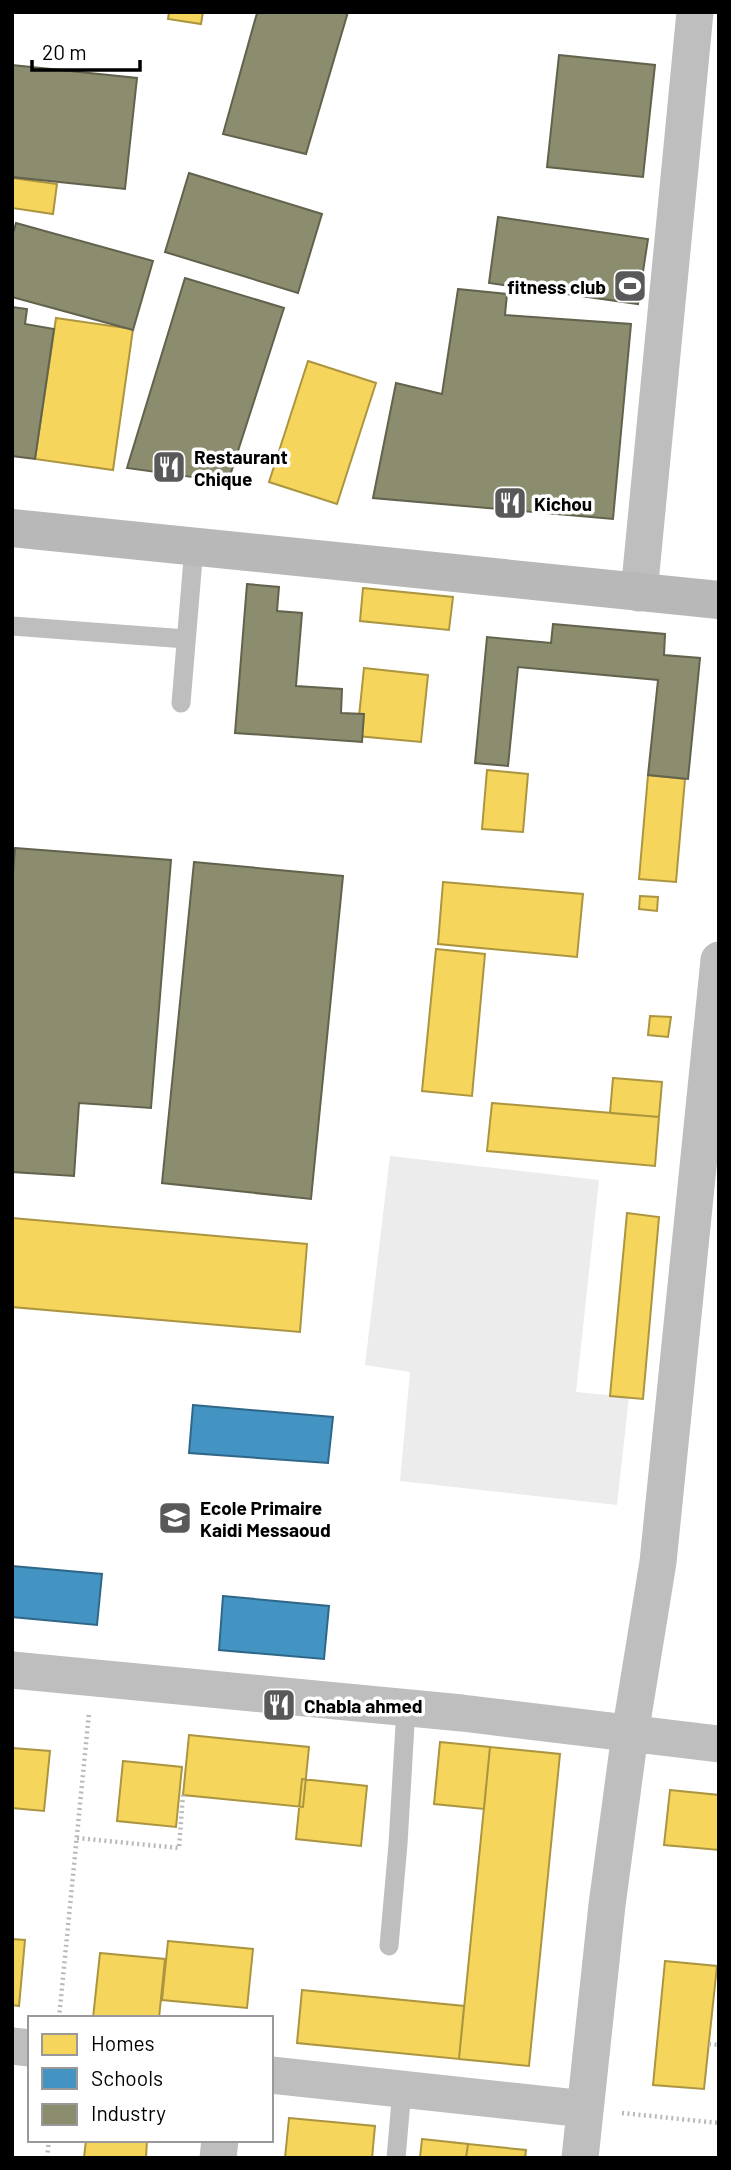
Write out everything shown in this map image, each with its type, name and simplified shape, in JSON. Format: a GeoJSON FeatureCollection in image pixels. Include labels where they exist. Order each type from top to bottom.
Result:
{"type":"FeatureCollection","features":[{"type":"Feature","properties":{"kind":"main road"},"geometry":{"type":"LineString","coordinates":[[12,528],[719,600]]}},
{"type":"Feature","properties":{"kind":"street"},"geometry":{"type":"LineString","coordinates":[[639,593],[695,12]]}},
{"type":"Feature","properties":{"kind":"street"},"geometry":{"type":"LineString","coordinates":[[580,2158],[607,1905],[657,1562],[719,960]]}},
{"type":"Feature","properties":{"kind":"street"},"geometry":{"type":"LineString","coordinates":[[12,1670],[406,1708],[719,1744]]}},
{"type":"Feature","properties":{"kind":"street"},"geometry":{"type":"LineString","coordinates":[[273,2075],[585,2109]]}},
{"type":"Feature","properties":{"kind":"lane"},"geometry":{"type":"LineString","coordinates":[[181,703],[194,547]]}},
{"type":"Feature","properties":{"kind":"lane"},"geometry":{"type":"LineString","coordinates":[[12,626],[186,639]]}},
{"type":"Feature","properties":{"kind":"lane"},"geometry":{"type":"LineString","coordinates":[[389,1946],[406,1708]]}},
{"type":"Feature","properties":{"kind":"lane"},"geometry":{"type":"LineString","coordinates":[[396,2158],[402,2090]]}},
{"type":"Feature","properties":{"kind":"path"},"geometry":{"type":"LineString","coordinates":[[59,2016],[92,1677]]}},
{"type":"Feature","properties":{"kind":"path"},"geometry":{"type":"LineString","coordinates":[[77,1838],[179,1848],[183,1795]]}},
{"type":"Feature","properties":{"kind":"path"},"geometry":{"type":"LineString","coordinates":[[709,2044],[719,2045]]}},
{"type":"Feature","properties":{"kind":"path"},"geometry":{"type":"LineString","coordinates":[[585,2109],[719,2123]]}},
{"type":"Feature","properties":{"kind":"shaded area"},"geometry":{"type":"Polygon","coordinates":[[[390,1156],[599,1180],[576,1392],[629,1397],[617,1505],[400,1481],[410,1372],[365,1365],[390,1156]]]}},
{"type":"Feature","properties":{"kind":"building: Homes"},"geometry":{"type":"Polygon","coordinates":[[[169,12],[203,12],[201,24],[168,19],[169,12]]]}},
{"type":"Feature","properties":{"kind":"building: Homes"},"geometry":{"type":"Polygon","coordinates":[[[12,178],[57,184],[53,214],[12,208],[12,178]]]}},
{"type":"Feature","properties":{"kind":"building: Homes"},"geometry":{"type":"Polygon","coordinates":[[[56,318],[133,329],[113,470],[35,459],[56,318]]]}},
{"type":"Feature","properties":{"kind":"building: Homes"},"geometry":{"type":"Polygon","coordinates":[[[308,361],[376,383],[337,504],[269,482],[308,361]]]}},
{"type":"Feature","properties":{"kind":"building: Homes"},"geometry":{"type":"Polygon","coordinates":[[[363,588],[453,597],[449,630],[360,621],[363,588]]]}},
{"type":"Feature","properties":{"kind":"building: Homes"},"geometry":{"type":"Polygon","coordinates":[[[364,668],[428,675],[421,742],[357,736],[364,668]]]}},
{"type":"Feature","properties":{"kind":"building: Homes"},"geometry":{"type":"Polygon","coordinates":[[[487,770],[528,774],[523,832],[482,829],[487,770]]]}},
{"type":"Feature","properties":{"kind":"building: Homes"},"geometry":{"type":"Polygon","coordinates":[[[648,775],[685,779],[676,882],[639,879],[648,775]]]}},
{"type":"Feature","properties":{"kind":"building: Homes"},"geometry":{"type":"Polygon","coordinates":[[[443,882],[583,894],[577,957],[438,944],[443,882]]]}},
{"type":"Feature","properties":{"kind":"building: Homes"},"geometry":{"type":"Polygon","coordinates":[[[640,896],[658,897],[657,911],[639,909],[640,896]]]}},
{"type":"Feature","properties":{"kind":"building: Homes"},"geometry":{"type":"Polygon","coordinates":[[[436,949],[485,954],[472,1096],[422,1091],[436,949]]]}},
{"type":"Feature","properties":{"kind":"building: Homes"},"geometry":{"type":"Polygon","coordinates":[[[650,1016],[671,1017],[668,1037],[648,1035],[650,1016]]]}},
{"type":"Feature","properties":{"kind":"building: Homes"},"geometry":{"type":"Polygon","coordinates":[[[613,1078],[662,1082],[659,1117],[610,1113],[613,1078]]]}},
{"type":"Feature","properties":{"kind":"building: Homes"},"geometry":{"type":"Polygon","coordinates":[[[492,1103],[659,1117],[655,1166],[487,1151],[492,1103]]]}},
{"type":"Feature","properties":{"kind":"building: Homes"},"geometry":{"type":"Polygon","coordinates":[[[627,1213],[659,1217],[643,1399],[610,1396],[627,1213]]]}},
{"type":"Feature","properties":{"kind":"building: Homes"},"geometry":{"type":"Polygon","coordinates":[[[12,1218],[307,1244],[300,1332],[12,1307],[12,1218]]]}},
{"type":"Feature","properties":{"kind":"building: Homes"},"geometry":{"type":"Polygon","coordinates":[[[189,1735],[309,1747],[303,1807],[183,1795],[189,1735]]]}},
{"type":"Feature","properties":{"kind":"building: Homes"},"geometry":{"type":"Polygon","coordinates":[[[440,1742],[490,1747],[484,1809],[434,1804],[440,1742]]]}},
{"type":"Feature","properties":{"kind":"building: Homes"},"geometry":{"type":"Polygon","coordinates":[[[490,1747],[560,1754],[529,2066],[459,2059],[490,1747]]]}},
{"type":"Feature","properties":{"kind":"building: Homes"},"geometry":{"type":"Polygon","coordinates":[[[12,1748],[50,1751],[44,1811],[12,1808],[12,1748]]]}},
{"type":"Feature","properties":{"kind":"building: Homes"},"geometry":{"type":"Polygon","coordinates":[[[123,1761],[182,1767],[176,1827],[117,1821],[123,1761]]]}},
{"type":"Feature","properties":{"kind":"building: Homes"},"geometry":{"type":"Polygon","coordinates":[[[302,1779],[367,1786],[361,1846],[296,1839],[302,1779]]]}},
{"type":"Feature","properties":{"kind":"building: Homes"},"geometry":{"type":"Polygon","coordinates":[[[670,1790],[719,1795],[719,1850],[664,1845],[670,1790]]]}},
{"type":"Feature","properties":{"kind":"building: Homes"},"geometry":{"type":"Polygon","coordinates":[[[12,1939],[25,1940],[19,2006],[12,2005],[12,1939]]]}},
{"type":"Feature","properties":{"kind":"building: Homes"},"geometry":{"type":"Polygon","coordinates":[[[168,1941],[253,1949],[247,2008],[162,2000],[168,1941]]]}},
{"type":"Feature","properties":{"kind":"building: Homes"},"geometry":{"type":"Polygon","coordinates":[[[100,1953],[165,1959],[159,2016],[93,2016],[100,1953]]]}},
{"type":"Feature","properties":{"kind":"building: Homes"},"geometry":{"type":"Polygon","coordinates":[[[665,1961],[717,1966],[704,2089],[653,2085],[665,1961]]]}},
{"type":"Feature","properties":{"kind":"building: Homes"},"geometry":{"type":"Polygon","coordinates":[[[302,1990],[464,2006],[459,2059],[297,2043],[302,1990]]]}},
{"type":"Feature","properties":{"kind":"building: Homes"},"geometry":{"type":"Polygon","coordinates":[[[289,2118],[375,2126],[372,2158],[285,2158],[289,2118]]]}},
{"type":"Feature","properties":{"kind":"building: Homes"},"geometry":{"type":"Polygon","coordinates":[[[422,2139],[468,2144],[466,2158],[420,2158],[422,2139]]]}},
{"type":"Feature","properties":{"kind":"building: Homes"},"geometry":{"type":"Polygon","coordinates":[[[86,2142],[147,2142],[146,2158],[84,2158],[86,2142]]]}},
{"type":"Feature","properties":{"kind":"building: Homes"},"geometry":{"type":"Polygon","coordinates":[[[468,2144],[526,2150],[525,2158],[466,2158],[468,2144]]]}},
{"type":"Feature","properties":{"kind":"building: Schools"},"geometry":{"type":"Polygon","coordinates":[[[193,1405],[333,1417],[328,1463],[189,1453],[193,1405]]]}},
{"type":"Feature","properties":{"kind":"building: Schools"},"geometry":{"type":"Polygon","coordinates":[[[12,1566],[102,1574],[97,1625],[12,1617],[12,1566]]]}},
{"type":"Feature","properties":{"kind":"building: Schools"},"geometry":{"type":"Polygon","coordinates":[[[223,1596],[329,1606],[324,1659],[219,1650],[223,1596]]]}},
{"type":"Feature","properties":{"kind":"building: Industry"},"geometry":{"type":"Polygon","coordinates":[[[253,12],[348,12],[306,154],[223,134],[257,13],[253,12]]]}},
{"type":"Feature","properties":{"kind":"building: Industry"},"geometry":{"type":"Polygon","coordinates":[[[559,55],[655,65],[643,177],[547,167],[559,55]]]}},
{"type":"Feature","properties":{"kind":"building: Industry"},"geometry":{"type":"Polygon","coordinates":[[[12,65],[137,78],[125,189],[12,177],[12,65]]]}},
{"type":"Feature","properties":{"kind":"building: Industry"},"geometry":{"type":"Polygon","coordinates":[[[189,173],[322,214],[298,293],[165,252],[189,173]]]}},
{"type":"Feature","properties":{"kind":"building: Industry"},"geometry":{"type":"Polygon","coordinates":[[[498,217],[648,239],[638,304],[489,283],[498,217]]]}},
{"type":"Feature","properties":{"kind":"building: Industry"},"geometry":{"type":"Polygon","coordinates":[[[16,223],[153,261],[133,330],[12,297],[12,237],[16,223]]]}},
{"type":"Feature","properties":{"kind":"building: Industry"},"geometry":{"type":"Polygon","coordinates":[[[185,278],[284,308],[228,482],[127,468],[185,278]]]}},
{"type":"Feature","properties":{"kind":"building: Industry"},"geometry":{"type":"Polygon","coordinates":[[[458,289],[507,294],[505,315],[631,324],[613,519],[373,498],[396,383],[442,394],[458,289]]]}},
{"type":"Feature","properties":{"kind":"building: Industry"},"geometry":{"type":"Polygon","coordinates":[[[12,307],[27,309],[25,324],[54,329],[35,459],[12,456],[12,307]]]}},
{"type":"Feature","properties":{"kind":"building: Industry"},"geometry":{"type":"Polygon","coordinates":[[[247,584],[279,587],[277,611],[302,613],[296,686],[342,689],[341,713],[364,714],[362,742],[235,733],[247,584]]]}},
{"type":"Feature","properties":{"kind":"building: Industry"},"geometry":{"type":"Polygon","coordinates":[[[553,624],[665,634],[664,655],[700,658],[688,779],[648,775],[658,680],[518,667],[508,766],[475,763],[487,637],[551,643],[553,624]]]}},
{"type":"Feature","properties":{"kind":"building: Industry"},"geometry":{"type":"Polygon","coordinates":[[[15,848],[171,860],[151,1108],[79,1103],[74,1176],[12,1172],[12,886],[15,848]]]}},
{"type":"Feature","properties":{"kind":"building: Industry"},"geometry":{"type":"Polygon","coordinates":[[[194,862],[343,876],[311,1199],[162,1183],[194,862]]]}},
{"type":"Feature","properties":{"kind":"place","name":"fitness club"},"geometry":{"type":"Point","coordinates":[630,286]}},
{"type":"Feature","properties":{"kind":"place","name":"Restaurant Chique"},"geometry":{"type":"Point","coordinates":[169,467]}},
{"type":"Feature","properties":{"kind":"place","name":"Kichou"},"geometry":{"type":"Point","coordinates":[510,503]}},
{"type":"Feature","properties":{"kind":"place","name":"Ecole Primaire Kaidi Messaoud"},"geometry":{"type":"Point","coordinates":[175,1518]}},
{"type":"Feature","properties":{"kind":"place","name":"Chabla ahmed"},"geometry":{"type":"Point","coordinates":[279,1705]}}]}
